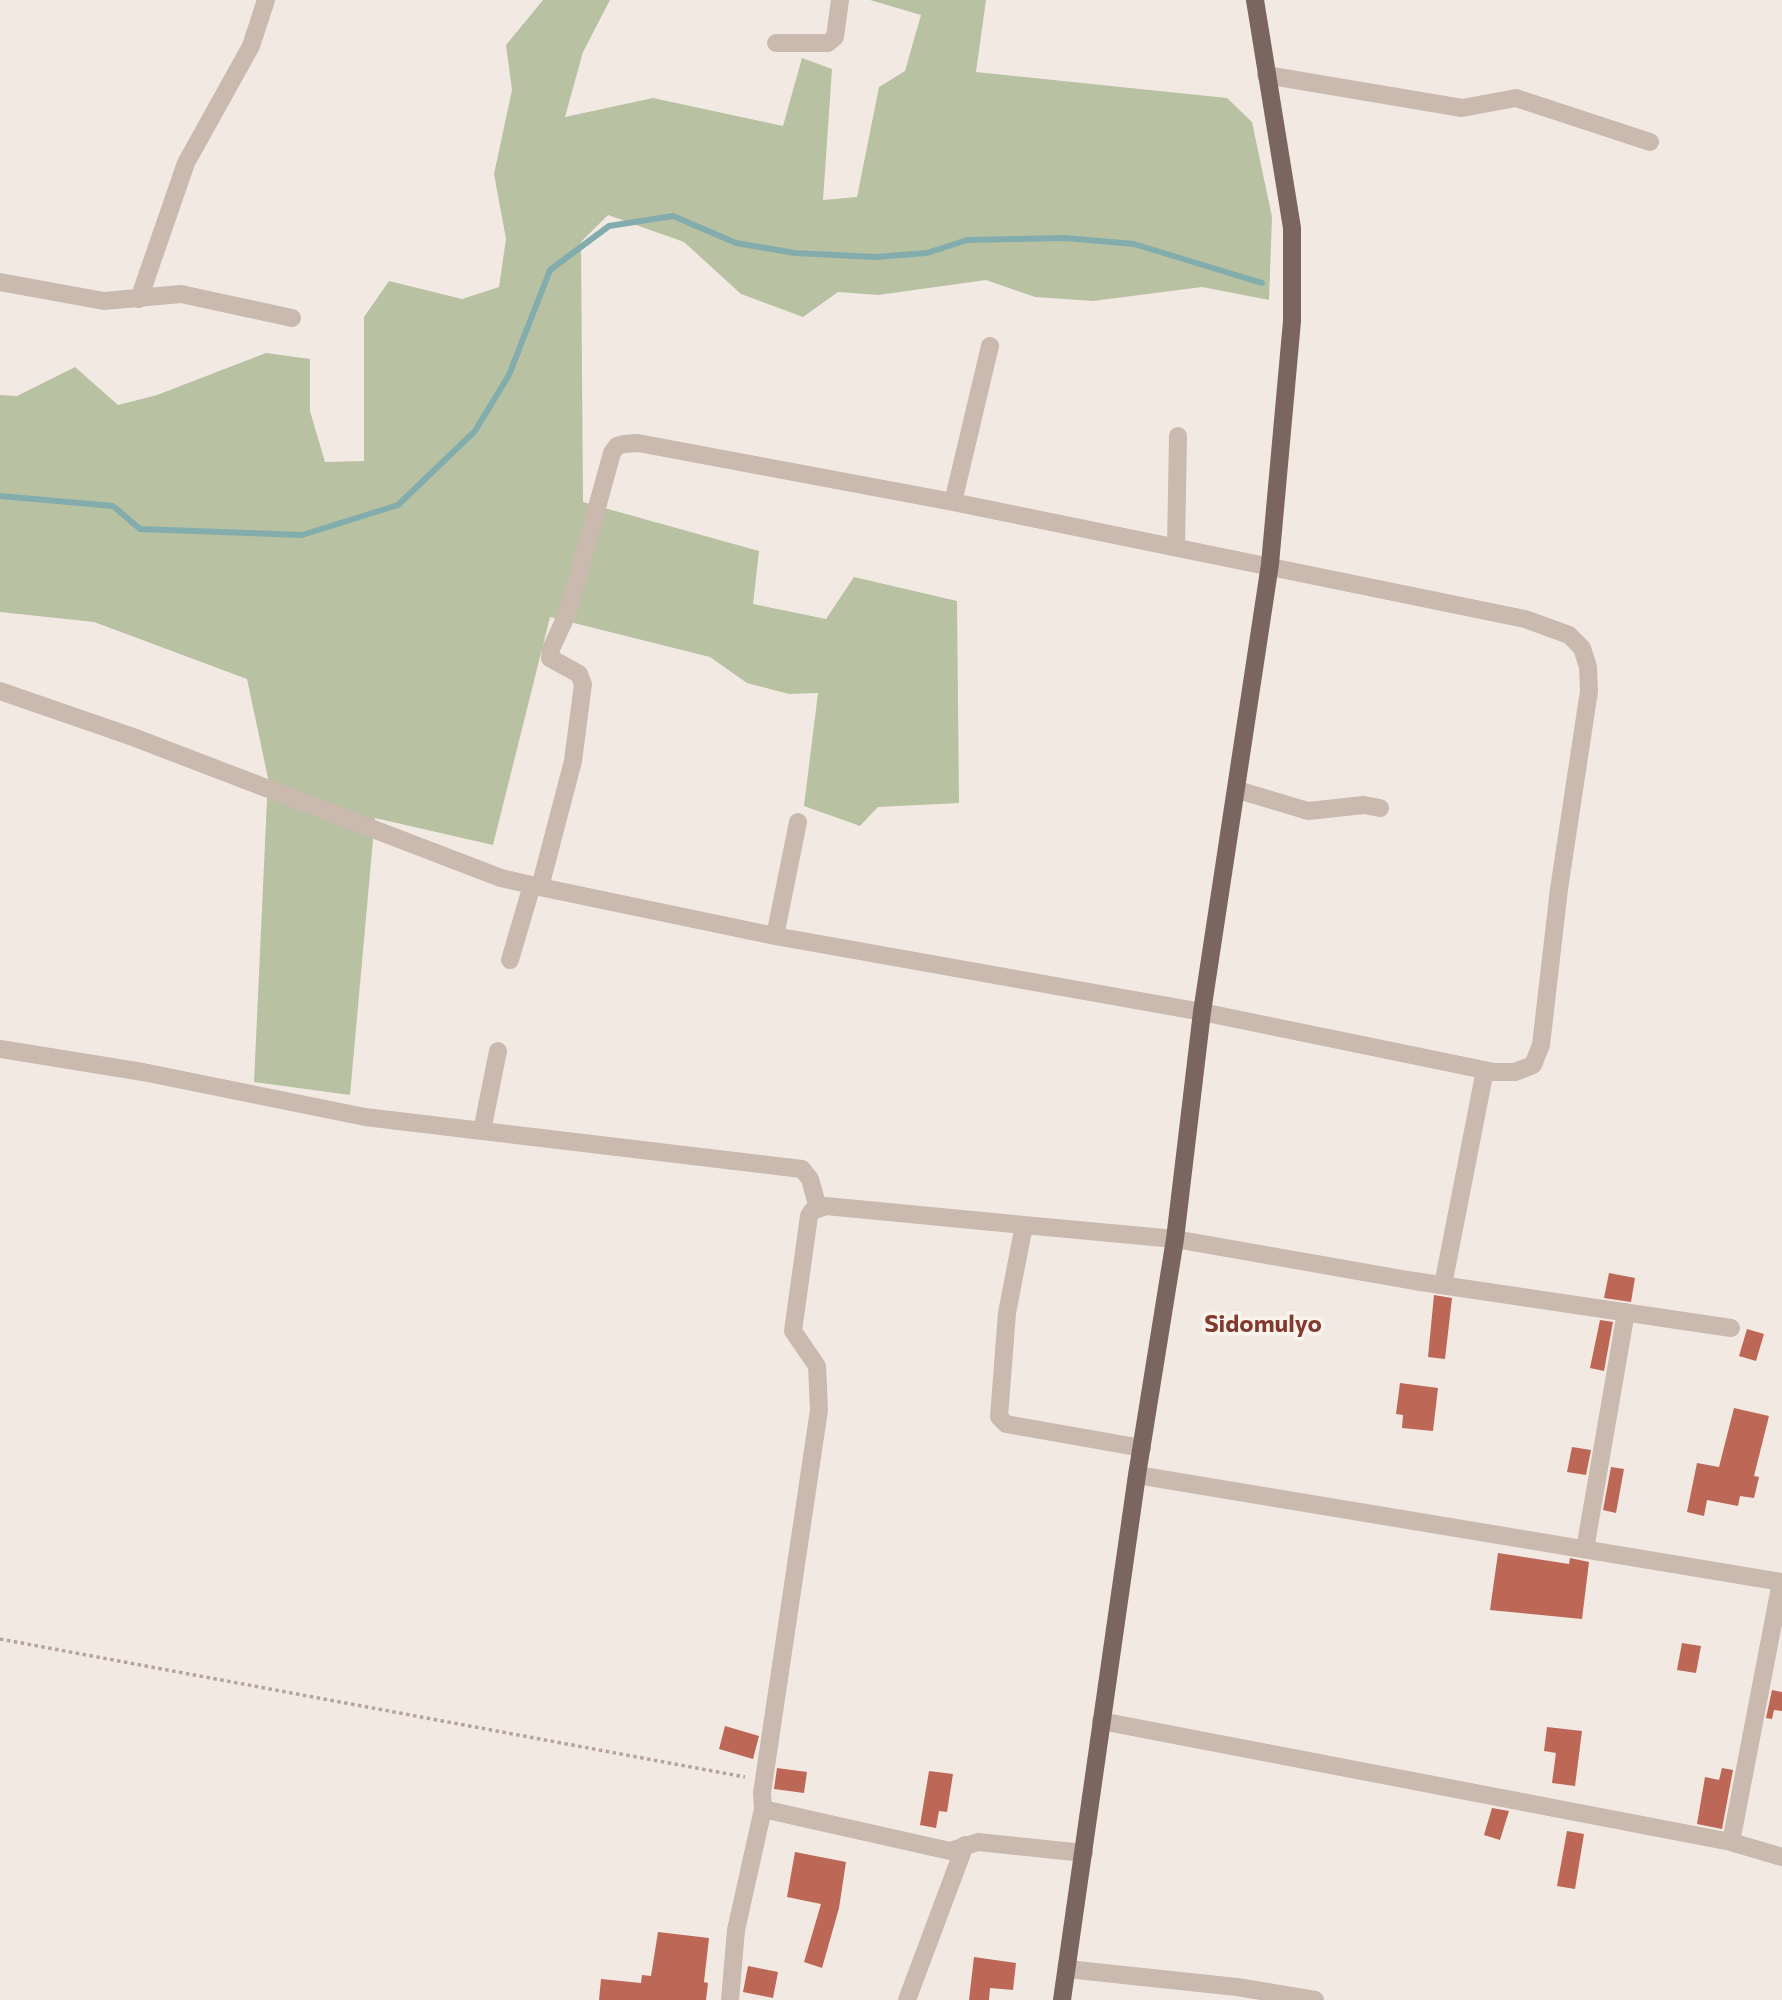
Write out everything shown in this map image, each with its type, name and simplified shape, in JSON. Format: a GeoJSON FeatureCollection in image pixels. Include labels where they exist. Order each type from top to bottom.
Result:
{"type":"FeatureCollection","features":[{"type":"Feature","properties":{"kind":"main road"},"geometry":{"type":"LineString","coordinates":[[1062,2000],[1137,1475],[1175,1239],[1202,1012],[1238,790],[1270,564],[1292,321],[1293,256],[1292,228],[1255,0]]}},
{"type":"Feature","properties":{"kind":"street"},"geometry":{"type":"LineString","coordinates":[[139,299],[186,163],[245,57],[266,0]]}},
{"type":"Feature","properties":{"kind":"street"},"geometry":{"type":"LineString","coordinates":[[776,43],[828,43],[835,37],[841,0]]}},
{"type":"Feature","properties":{"kind":"street"},"geometry":{"type":"LineString","coordinates":[[1266,75],[1462,108],[1516,98],[1650,142]]}},
{"type":"Feature","properties":{"kind":"street"},"geometry":{"type":"LineString","coordinates":[[0,282],[104,301],[181,294],[292,318]]}},
{"type":"Feature","properties":{"kind":"street"},"geometry":{"type":"LineString","coordinates":[[953,502],[990,346]]}},
{"type":"Feature","properties":{"kind":"street"},"geometry":{"type":"LineString","coordinates":[[1176,546],[1178,436]]}},
{"type":"Feature","properties":{"kind":"street"},"geometry":{"type":"LineString","coordinates":[[0,691],[133,737],[457,864],[536,886],[775,936],[1202,1012],[1485,1070],[1524,1070],[1533,1065],[1541,1045],[1559,889],[1589,691],[1588,667],[1582,648],[1569,635],[1525,619],[1270,564],[953,502],[638,443],[617,446],[612,453],[568,612],[551,649],[550,658],[579,674],[583,684],[573,761],[536,886],[509,960]]}},
{"type":"Feature","properties":{"kind":"street"},"geometry":{"type":"LineString","coordinates":[[1238,790],[1308,811],[1364,805],[1380,808]]}},
{"type":"Feature","properties":{"kind":"street"},"geometry":{"type":"LineString","coordinates":[[775,936],[798,822]]}},
{"type":"Feature","properties":{"kind":"street"},"geometry":{"type":"LineString","coordinates":[[0,1049],[143,1072],[365,1117],[802,1169],[809,1175],[818,1208]]}},
{"type":"Feature","properties":{"kind":"street"},"geometry":{"type":"LineString","coordinates":[[482,1131],[498,1051]]}},
{"type":"Feature","properties":{"kind":"street"},"geometry":{"type":"LineString","coordinates":[[1443,1285],[1485,1070]]}},
{"type":"Feature","properties":{"kind":"street"},"geometry":{"type":"LineString","coordinates":[[748,2000],[730,1998],[736,1930],[763,1809],[764,1781],[819,1410],[817,1366],[797,1338],[793,1324],[807,1223],[812,1211],[826,1206],[1175,1239],[1443,1285],[1731,1328]]}},
{"type":"Feature","properties":{"kind":"street"},"geometry":{"type":"LineString","coordinates":[[1024,1225],[1007,1312],[999,1417],[1006,1424],[1142,1448]]}},
{"type":"Feature","properties":{"kind":"street"},"geometry":{"type":"LineString","coordinates":[[1586,1549],[1626,1312]]}},
{"type":"Feature","properties":{"kind":"street"},"geometry":{"type":"LineString","coordinates":[[1137,1475],[1781,1582],[1731,1842]]}},
{"type":"Feature","properties":{"kind":"street"},"geometry":{"type":"LineString","coordinates":[[1101,1721],[1731,1842],[1782,1857]]}},
{"type":"Feature","properties":{"kind":"street"},"geometry":{"type":"LineString","coordinates":[[763,1809],[942,1850],[950,1851],[978,1842],[1084,1853]]}},
{"type":"Feature","properties":{"kind":"street"},"geometry":{"type":"LineString","coordinates":[[907,2000],[965,1845]]}},
{"type":"Feature","properties":{"kind":"street"},"geometry":{"type":"LineString","coordinates":[[1067,1969],[1237,1987],[1315,2000]]}},
{"type":"Feature","properties":{"kind":"path"},"geometry":{"type":"LineString","coordinates":[[0,1639],[764,1781]]}},
{"type":"Feature","properties":{"kind":"green space"},"geometry":{"type":"Polygon","coordinates":[[[543,0],[610,0],[583,52],[565,117],[653,98],[783,126],[802,58],[832,69],[823,200],[857,197],[879,87],[905,71],[921,15],[870,0],[986,0],[976,72],[1227,98],[1252,122],[1272,217],[1269,300],[1202,287],[1093,301],[1035,297],[986,280],[878,295],[838,292],[803,317],[741,294],[684,242],[608,215],[581,242],[583,502],[759,551],[753,604],[826,619],[854,577],[957,601],[959,803],[878,807],[860,826],[804,806],[818,693],[789,694],[747,683],[710,657],[550,617],[493,845],[375,818],[350,1095],[254,1082],[268,778],[247,679],[94,622],[0,612],[0,395],[17,396],[75,367],[118,405],[157,395],[266,353],[310,359],[310,411],[325,462],[364,461],[364,317],[389,281],[462,299],[499,287],[506,239],[494,174],[512,90],[506,45],[543,0]]]}},
{"type":"Feature","properties":{"kind":"building"},"geometry":{"type":"Polygon","coordinates":[[[1609,1273],[1635,1278],[1631,1302],[1604,1298],[1609,1273]]]}},
{"type":"Feature","properties":{"kind":"building"},"geometry":{"type":"Polygon","coordinates":[[[1434,1295],[1452,1298],[1445,1359],[1428,1357],[1434,1295]]]}},
{"type":"Feature","properties":{"kind":"building"},"geometry":{"type":"Polygon","coordinates":[[[1600,1320],[1613,1322],[1604,1371],[1590,1368],[1600,1320]]]}},
{"type":"Feature","properties":{"kind":"building"},"geometry":{"type":"Polygon","coordinates":[[[1747,1329],[1764,1334],[1756,1361],[1739,1356],[1747,1329]]]}},
{"type":"Feature","properties":{"kind":"building"},"geometry":{"type":"Polygon","coordinates":[[[1400,1383],[1438,1388],[1433,1431],[1402,1428],[1403,1415],[1396,1414],[1400,1383]]]}},
{"type":"Feature","properties":{"kind":"building"},"geometry":{"type":"Polygon","coordinates":[[[1734,1408],[1769,1416],[1754,1476],[1759,1477],[1754,1498],[1740,1496],[1738,1506],[1707,1500],[1704,1516],[1687,1512],[1697,1463],[1719,1467],[1734,1408]]]}},
{"type":"Feature","properties":{"kind":"building"},"geometry":{"type":"Polygon","coordinates":[[[1572,1447],[1591,1450],[1586,1475],[1567,1472],[1572,1447]]]}},
{"type":"Feature","properties":{"kind":"building"},"geometry":{"type":"Polygon","coordinates":[[[1611,1467],[1624,1469],[1616,1513],[1603,1510],[1611,1467]]]}},
{"type":"Feature","properties":{"kind":"building"},"geometry":{"type":"Polygon","coordinates":[[[1498,1553],[1569,1564],[1570,1558],[1589,1562],[1582,1619],[1490,1610],[1498,1553]]]}},
{"type":"Feature","properties":{"kind":"building"},"geometry":{"type":"Polygon","coordinates":[[[1682,1643],[1701,1646],[1696,1673],[1677,1670],[1682,1643]]]}},
{"type":"Feature","properties":{"kind":"building"},"geometry":{"type":"Polygon","coordinates":[[[1772,1690],[1782,1692],[1782,1711],[1774,1710],[1772,1719],[1766,1718],[1772,1690]]]}},
{"type":"Feature","properties":{"kind":"building"},"geometry":{"type":"Polygon","coordinates":[[[725,1726],[759,1736],[753,1759],[719,1749],[725,1726]]]}},
{"type":"Feature","properties":{"kind":"building"},"geometry":{"type":"Polygon","coordinates":[[[1547,1727],[1582,1731],[1575,1786],[1552,1783],[1556,1753],[1544,1751],[1547,1727]]]}},
{"type":"Feature","properties":{"kind":"building"},"geometry":{"type":"Polygon","coordinates":[[[777,1768],[807,1772],[804,1793],[774,1789],[777,1768]]]}},
{"type":"Feature","properties":{"kind":"building"},"geometry":{"type":"Polygon","coordinates":[[[1722,1768],[1733,1770],[1722,1829],[1697,1824],[1705,1777],[1719,1780],[1722,1768]]]}},
{"type":"Feature","properties":{"kind":"building"},"geometry":{"type":"Polygon","coordinates":[[[929,1771],[953,1774],[947,1812],[939,1811],[936,1828],[920,1825],[929,1771]]]}},
{"type":"Feature","properties":{"kind":"building"},"geometry":{"type":"Polygon","coordinates":[[[1492,1808],[1509,1811],[1500,1840],[1484,1835],[1492,1808]]]}},
{"type":"Feature","properties":{"kind":"building"},"geometry":{"type":"Polygon","coordinates":[[[1567,1831],[1584,1834],[1575,1889],[1557,1886],[1567,1831]]]}},
{"type":"Feature","properties":{"kind":"building"},"geometry":{"type":"Polygon","coordinates":[[[795,1852],[846,1862],[839,1908],[822,1968],[804,1962],[821,1904],[787,1897],[795,1852]]]}},
{"type":"Feature","properties":{"kind":"building"},"geometry":{"type":"Polygon","coordinates":[[[658,1932],[709,1938],[704,1982],[708,1983],[706,2000],[599,2000],[601,1979],[641,1983],[642,1975],[651,1976],[658,1932]]]}},
{"type":"Feature","properties":{"kind":"building"},"geometry":{"type":"Polygon","coordinates":[[[974,1957],[1016,1963],[1013,1990],[990,1988],[989,2000],[969,2000],[974,1957]]]}},
{"type":"Feature","properties":{"kind":"building"},"geometry":{"type":"Polygon","coordinates":[[[748,1966],[778,1972],[773,1998],[743,1992],[748,1966]]]}},
{"type":"Feature","properties":{"kind":"waterway"},"geometry":{"type":"LineString","coordinates":[[0,496],[113,506],[140,529],[302,535],[398,505],[475,431],[509,375],[550,270],[609,226],[673,216],[736,243],[795,253],[875,257],[927,253],[967,240],[1065,238],[1134,244],[1262,283]]}},
{"type":"Feature","properties":{"kind":"district","name":"Sidomulyo"},"geometry":{"type":"Point","coordinates":[1263,1324]}}]}
